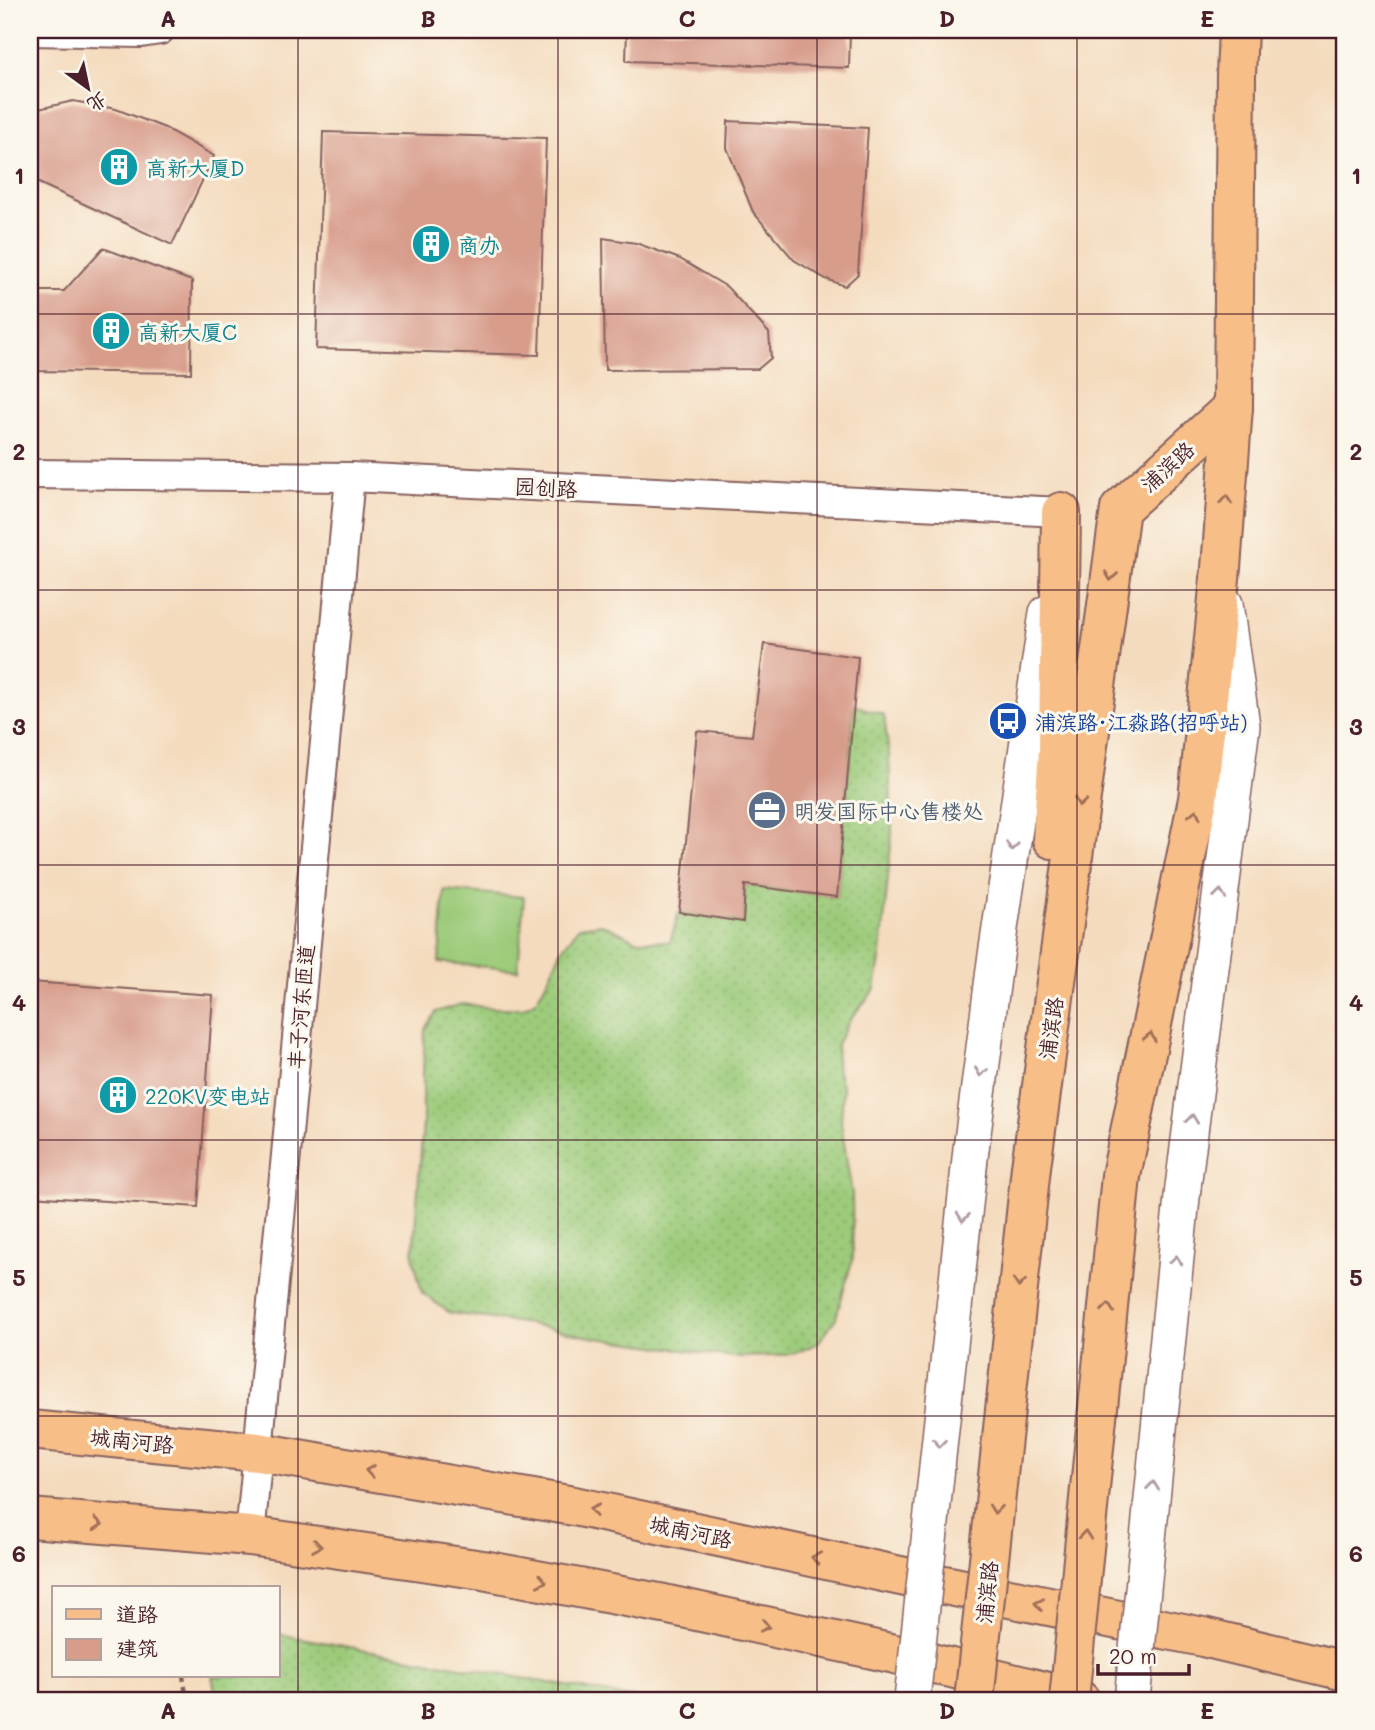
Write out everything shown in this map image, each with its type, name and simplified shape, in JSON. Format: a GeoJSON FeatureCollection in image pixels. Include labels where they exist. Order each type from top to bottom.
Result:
{"type":"FeatureCollection","features":[{"type":"Feature","properties":{"kind":"main road","name":"浦滨路"},"geometry":{"type":"LineString","coordinates":[[1221,568],[1233,407],[1238,30]]}},
{"type":"Feature","properties":{"kind":"main road","name":"浦滨路"},"geometry":{"type":"LineString","coordinates":[[974,1700],[1031,1167],[1120,509],[1233,407]]}},
{"type":"Feature","properties":{"kind":"main road"},"geometry":{"type":"LineString","coordinates":[[1031,1167],[1058,750],[1062,512]]}},
{"type":"Feature","properties":{"kind":"main road"},"geometry":{"type":"LineString","coordinates":[[1069,1700],[1121,1176],[1198,799],[1221,568]]}},
{"type":"Feature","properties":{"kind":"main road","name":"城南河路"},"geometry":{"type":"LineString","coordinates":[[30,1430],[258,1452],[574,1506],[1203,1637],[1345,1671]]}},
{"type":"Feature","properties":{"kind":"main road"},"geometry":{"type":"LineString","coordinates":[[30,1518],[250,1536],[483,1570],[664,1604],[895,1654],[1080,1700]]}},
{"type":"Feature","properties":{"kind":"street"},"geometry":{"type":"LineString","coordinates":[[30,31],[141,33],[160,30]]}},
{"type":"Feature","properties":{"kind":"street","name":"园创路"},"geometry":{"type":"LineString","coordinates":[[30,474],[350,477],[1062,512]]}},
{"type":"Feature","properties":{"kind":"street","name":"丰子河东匝道"},"geometry":{"type":"LineString","coordinates":[[250,1536],[350,477]]}},
{"type":"Feature","properties":{"kind":"street"},"geometry":{"type":"LineString","coordinates":[[912,1700],[971,1149],[995,962],[1062,512]]}},
{"type":"Feature","properties":{"kind":"street","name":"浦滨路"},"geometry":{"type":"LineString","coordinates":[[1132,1700],[1183,1187],[1242,726],[1221,568]]}},
{"type":"Feature","properties":{"kind":"path"},"geometry":{"type":"LineString","coordinates":[[183,1678],[187,1700]]}},
{"type":"Feature","properties":{"kind":"green space"},"geometry":{"type":"Polygon","coordinates":[[[854,705],[884,715],[889,755],[892,834],[875,989],[851,1018],[837,1044],[836,1065],[843,1089],[841,1123],[852,1194],[853,1257],[836,1318],[818,1343],[796,1353],[733,1357],[590,1337],[529,1324],[450,1313],[422,1293],[413,1256],[423,1123],[425,1029],[436,1012],[462,1004],[523,1008],[536,1001],[562,949],[579,927],[602,924],[636,940],[670,942],[679,912],[743,922],[745,885],[837,897],[854,705]]]}},
{"type":"Feature","properties":{"kind":"green space"},"geometry":{"type":"Polygon","coordinates":[[[444,890],[524,897],[518,970],[439,962],[444,890]]]}},
{"type":"Feature","properties":{"kind":"green space"},"geometry":{"type":"Polygon","coordinates":[[[280,1634],[644,1700],[217,1700],[212,1678],[280,1678],[280,1634]]]}},
{"type":"Feature","properties":{"kind":"building"},"geometry":{"type":"Polygon","coordinates":[[[627,30],[850,30],[849,68],[626,61],[627,30]]]}},
{"type":"Feature","properties":{"kind":"building","name":"高新大厦D"},"geometry":{"type":"Polygon","coordinates":[[[73,101],[116,109],[165,128],[214,156],[172,245],[30,179],[30,111],[73,101]]]}},
{"type":"Feature","properties":{"kind":"building"},"geometry":{"type":"Polygon","coordinates":[[[728,121],[868,128],[858,274],[845,286],[826,279],[794,260],[753,212],[727,148],[728,121]]]}},
{"type":"Feature","properties":{"kind":"building","name":"商办"},"geometry":{"type":"Polygon","coordinates":[[[323,132],[546,138],[539,355],[316,349],[323,132]]]}},
{"type":"Feature","properties":{"kind":"building"},"geometry":{"type":"Polygon","coordinates":[[[603,238],[636,243],[680,259],[727,287],[769,333],[771,358],[758,369],[605,370],[603,238]]]}},
{"type":"Feature","properties":{"kind":"building","name":"高新大厦C"},"geometry":{"type":"Polygon","coordinates":[[[103,248],[192,281],[191,373],[30,371],[30,291],[64,291],[103,248]]]}},
{"type":"Feature","properties":{"kind":"building","name":"明发国际中心售楼处"},"geometry":{"type":"Polygon","coordinates":[[[764,644],[858,657],[837,897],[745,885],[743,922],[679,912],[697,731],[752,736],[764,644]]]}},
{"type":"Feature","properties":{"kind":"building","name":"220KV变电站"},"geometry":{"type":"Polygon","coordinates":[[[30,982],[213,995],[198,1207],[30,1196],[30,982]]]}},
{"type":"Feature","properties":{"kind":"place","name":"高新大厦D"},"geometry":{"type":"Point","coordinates":[119,167]}},
{"type":"Feature","properties":{"kind":"place","name":"商办"},"geometry":{"type":"Point","coordinates":[431,244]}},
{"type":"Feature","properties":{"kind":"place","name":"高新大厦C"},"geometry":{"type":"Point","coordinates":[111,331]}},
{"type":"Feature","properties":{"kind":"place","name":"浦滨路·江淼路(招呼站)"},"geometry":{"type":"Point","coordinates":[1008,721]}},
{"type":"Feature","properties":{"kind":"place","name":"明发国际中心售楼处"},"geometry":{"type":"Point","coordinates":[767,810]}},
{"type":"Feature","properties":{"kind":"place","name":"220KV变电站"},"geometry":{"type":"Point","coordinates":[118,1095]}}]}
